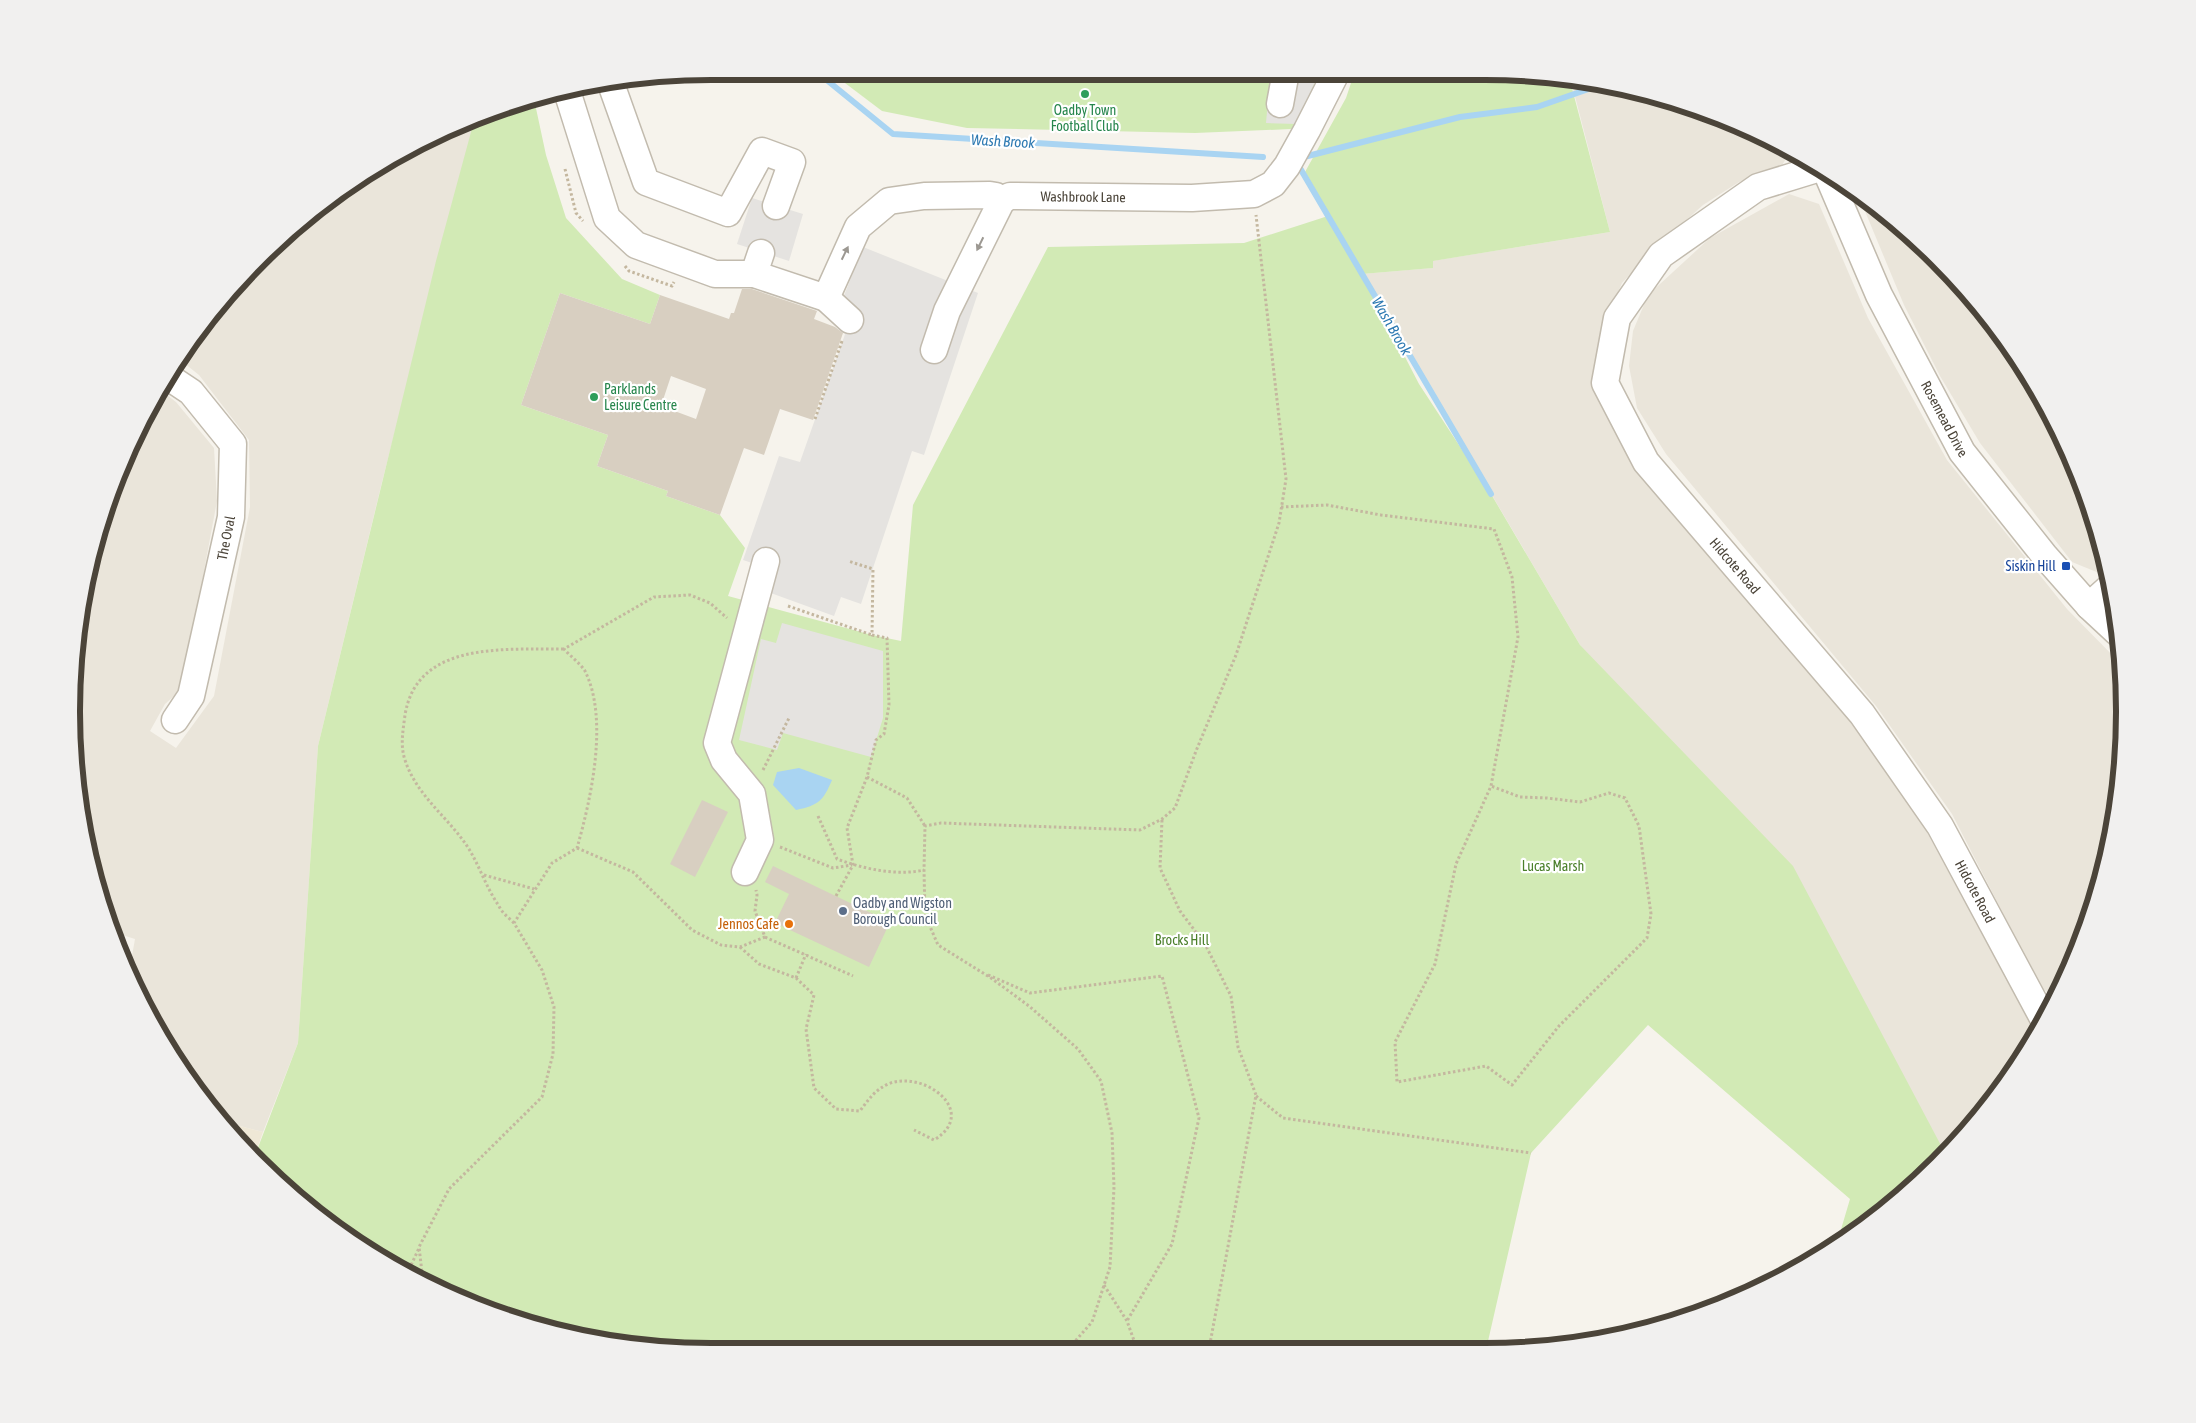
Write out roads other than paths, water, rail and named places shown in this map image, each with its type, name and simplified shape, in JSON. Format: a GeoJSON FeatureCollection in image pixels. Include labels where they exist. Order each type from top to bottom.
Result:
{"type":"FeatureCollection","features":[{"type":"Feature","properties":{"kind":"street"},"geometry":{"type":"LineString","coordinates":[[1280,104],[1284,80]]}},
{"type":"Feature","properties":{"kind":"street","name":"Washbrook Lane"},"geometry":{"type":"LineString","coordinates":[[826,298],[858,227],[889,201],[924,196],[990,195],[1002,200],[1010,196],[1192,198],[1254,194],[1273,184],[1287,166],[1308,130],[1333,80]]}},
{"type":"Feature","properties":{"kind":"street"},"geometry":{"type":"LineString","coordinates":[[612,88],[646,182],[728,213],[762,151],[792,162],[776,206]]}},
{"type":"Feature","properties":{"kind":"street"},"geometry":{"type":"LineString","coordinates":[[569,97],[607,218],[636,245],[715,274],[758,263],[826,298],[850,320]]}},
{"type":"Feature","properties":{"kind":"street","name":"Hidcote Road"},"geometry":{"type":"LineString","coordinates":[[1810,171],[1758,187],[1661,255],[1617,318],[1605,383],[1646,462],[1862,714],[1935,818],[2040,1012]]}},
{"type":"Feature","properties":{"kind":"street","name":"Rosemead Drive"},"geometry":{"type":"LineString","coordinates":[[1831,184],[1879,295],[1962,452],[2044,555],[2089,606],[2110,626]]}},
{"type":"Feature","properties":{"kind":"street"},"geometry":{"type":"LineString","coordinates":[[934,350],[947,312],[1002,200]]}},
{"type":"Feature","properties":{"kind":"street","name":"The Oval"},"geometry":{"type":"LineString","coordinates":[[174,381],[192,392],[233,444],[232,518],[191,696],[176,720]]}},
{"type":"Feature","properties":{"kind":"street"},"geometry":{"type":"LineString","coordinates":[[745,872],[760,840],[752,794],[724,760],[717,743],[766,561]]}},
{"type":"Feature","properties":{"kind":"street"},"geometry":{"type":"LineString","coordinates":[[2089,606],[2105,592]]}},
{"type":"Feature","properties":{"kind":"water"},"geometry":{"type":"Polygon","coordinates":[[[799,768],[832,780],[826,793],[819,801],[796,810],[773,785],[777,772],[799,768]]]}},
{"type":"Feature","properties":{"kind":"waterway","name":"Wash Brook"},"geometry":{"type":"LineString","coordinates":[[827,80],[893,134],[1263,157]]}},
{"type":"Feature","properties":{"kind":"waterway"},"geometry":{"type":"LineString","coordinates":[[1300,158],[1460,117],[1537,107],[1589,89]]}},
{"type":"Feature","properties":{"kind":"waterway","name":"Wash Brook"},"geometry":{"type":"LineString","coordinates":[[1297,163],[1491,494]]}},
{"type":"Feature","properties":{"kind":"place","name":"Oadby Town Football Club"},"geometry":{"type":"Point","coordinates":[1085,94]}},
{"type":"Feature","properties":{"kind":"place","name":"Parklands Leisure Centre"},"geometry":{"type":"Point","coordinates":[594,397]}},
{"type":"Feature","properties":{"kind":"place","name":"Siskin Hill"},"geometry":{"type":"Point","coordinates":[2066,566]}},
{"type":"Feature","properties":{"kind":"place","name":"Oadby and Wigston Borough Council"},"geometry":{"type":"Point","coordinates":[843,911]}},
{"type":"Feature","properties":{"kind":"place","name":"Jennos Cafe"},"geometry":{"type":"Point","coordinates":[789,924]}},
{"type":"Feature","properties":{"kind":"park label","name":"Lucas Marsh"},"geometry":{"type":"Point","coordinates":[1553,866]}},
{"type":"Feature","properties":{"kind":"park label","name":"Brocks Hill"},"geometry":{"type":"Point","coordinates":[1182,940]}}]}
